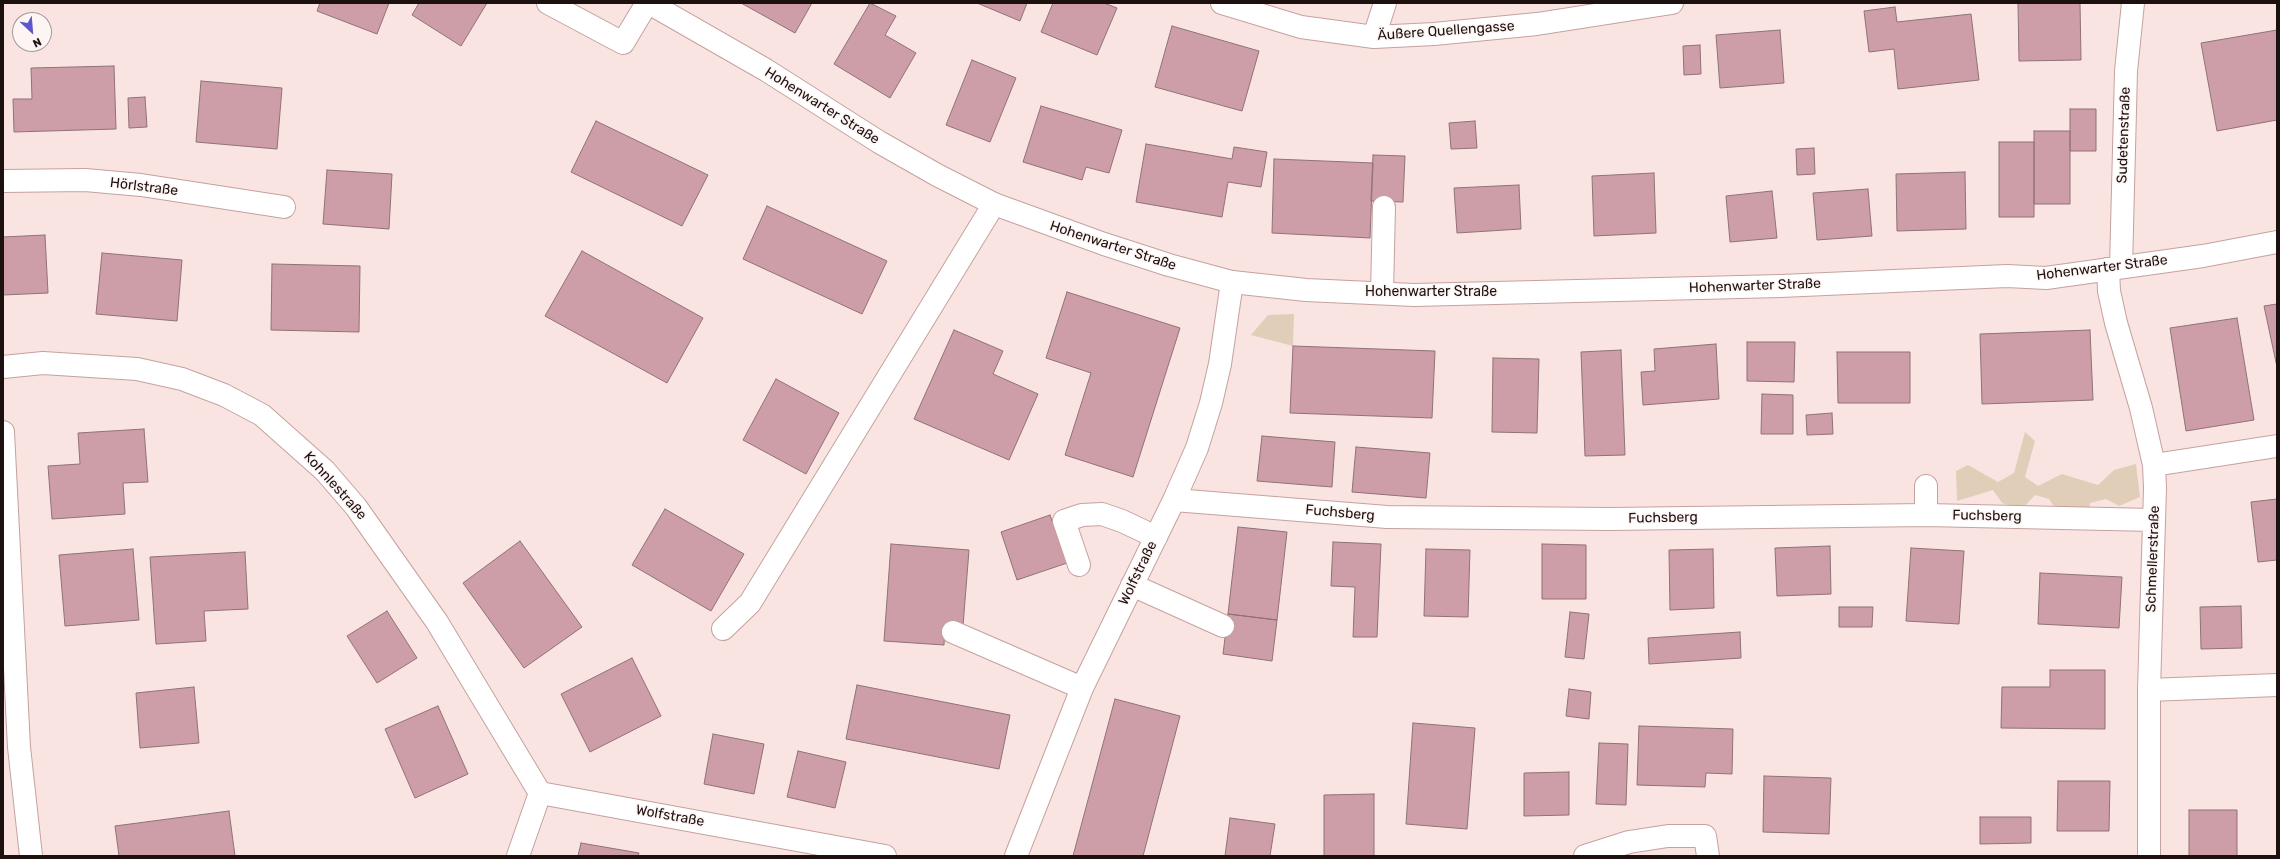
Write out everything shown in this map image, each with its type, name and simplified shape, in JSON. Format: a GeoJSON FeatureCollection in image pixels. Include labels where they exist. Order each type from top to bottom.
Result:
{"type":"FeatureCollection","features":[{"type":"Feature","properties":{"kind":"street","name":"Hohenwarter Straße"},"geometry":{"type":"LineString","coordinates":[[548,3],[624,43],[648,3],[766,70],[879,142],[937,175],[994,204],[1104,244],[1169,265],[1232,282],[1306,290],[1414,295],[1781,286],[2008,276],[2046,278],[2203,256],[2277,242]]}},
{"type":"Feature","properties":{"kind":"street","name":"Äußere Quellengasse"},"geometry":{"type":"LineString","coordinates":[[1222,3],[1300,27],[1374,37],[1434,34],[1537,24],[1672,3]]}},
{"type":"Feature","properties":{"kind":"street"},"geometry":{"type":"LineString","coordinates":[[1374,37],[1385,3]]}},
{"type":"Feature","properties":{"kind":"street","name":"Sudetenstraße"},"geometry":{"type":"LineString","coordinates":[[2114,268],[2126,71],[2133,3]]}},
{"type":"Feature","properties":{"kind":"street","name":"Hörlstraße"},"geometry":{"type":"LineString","coordinates":[[3,182],[85,180],[127,184],[284,207]]}},
{"type":"Feature","properties":{"kind":"street"},"geometry":{"type":"LineString","coordinates":[[723,629],[750,603],[994,204]]}},
{"type":"Feature","properties":{"kind":"street"},"geometry":{"type":"LineString","coordinates":[[1382,293],[1384,207]]}},
{"type":"Feature","properties":{"kind":"street","name":"Schmellerstraße"},"geometry":{"type":"LineString","coordinates":[[2114,268],[2109,291],[2116,323],[2141,408],[2154,465],[2149,690],[2149,856]]}},
{"type":"Feature","properties":{"kind":"street","name":"Wolfstraße"},"geometry":{"type":"LineString","coordinates":[[1016,856],[1082,688],[1174,500],[1197,448],[1211,403],[1220,364],[1232,282]]}},
{"type":"Feature","properties":{"kind":"street","name":"Kohnlestraße"},"geometry":{"type":"LineString","coordinates":[[3,367],[43,363],[137,369],[189,382],[224,395],[262,415],[325,471],[356,507],[437,622],[540,794]]}},
{"type":"Feature","properties":{"kind":"street"},"geometry":{"type":"LineString","coordinates":[[3,432],[11,748],[31,856]]}},
{"type":"Feature","properties":{"kind":"street"},"geometry":{"type":"LineString","coordinates":[[2154,465],[2277,446]]}},
{"type":"Feature","properties":{"kind":"street"},"geometry":{"type":"LineString","coordinates":[[1926,486],[1926,515]]}},
{"type":"Feature","properties":{"kind":"street","name":"Fuchsberg"},"geometry":{"type":"LineString","coordinates":[[1174,500],[1387,517],[1609,519],[1926,515],[2153,520]]}},
{"type":"Feature","properties":{"kind":"street"},"geometry":{"type":"LineString","coordinates":[[1079,565],[1064,521],[1082,515],[1102,514],[1122,521],[1156,537]]}},
{"type":"Feature","properties":{"kind":"street"},"geometry":{"type":"LineString","coordinates":[[1132,585],[1223,626]]}},
{"type":"Feature","properties":{"kind":"street"},"geometry":{"type":"LineString","coordinates":[[953,632],[1082,688]]}},
{"type":"Feature","properties":{"kind":"street"},"geometry":{"type":"LineString","coordinates":[[2149,690],[2277,685]]}},
{"type":"Feature","properties":{"kind":"street"},"geometry":{"type":"LineString","coordinates":[[518,856],[540,794]]}},
{"type":"Feature","properties":{"kind":"street","name":"Wolfstraße"},"geometry":{"type":"LineString","coordinates":[[540,794],[871,854]]}},
{"type":"Feature","properties":{"kind":"street"},"geometry":{"type":"LineString","coordinates":[[1585,856],[1629,842],[1668,836],[1705,836],[1708,856]]}},
{"type":"Feature","properties":{"kind":"shaded area"},"geometry":{"type":"Polygon","coordinates":[[[1294,314],[1293,346],[1251,335],[1268,315],[1294,314]]]}},
{"type":"Feature","properties":{"kind":"shaded area"},"geometry":{"type":"Polygon","coordinates":[[[2025,432],[2035,441],[2025,477],[2038,486],[2062,474],[2098,485],[2114,470],[2136,464],[2140,497],[2119,506],[2106,499],[2090,503],[2089,512],[2058,513],[2049,499],[2035,495],[2022,509],[2002,503],[1993,490],[1957,501],[1956,471],[1968,465],[1998,482],[2014,473],[2025,432]]]}},
{"type":"Feature","properties":{"kind":"building"},"geometry":{"type":"Polygon","coordinates":[[[320,3],[389,3],[377,34],[317,11],[320,3]]]}},
{"type":"Feature","properties":{"kind":"building"},"geometry":{"type":"Polygon","coordinates":[[[419,3],[487,3],[461,46],[412,15],[419,3]]]}},
{"type":"Feature","properties":{"kind":"building"},"geometry":{"type":"Polygon","coordinates":[[[741,3],[812,3],[795,33],[741,3]]]}},
{"type":"Feature","properties":{"kind":"building"},"geometry":{"type":"Polygon","coordinates":[[[870,3],[896,16],[885,35],[916,53],[890,98],[834,64],[870,3]]]}},
{"type":"Feature","properties":{"kind":"building"},"geometry":{"type":"Polygon","coordinates":[[[977,3],[1027,3],[1020,21],[977,3]]]}},
{"type":"Feature","properties":{"kind":"building"},"geometry":{"type":"Polygon","coordinates":[[[1053,3],[1104,3],[1117,8],[1097,55],[1041,32],[1053,3]]]}},
{"type":"Feature","properties":{"kind":"building"},"geometry":{"type":"Polygon","coordinates":[[[2018,3],[2080,3],[2081,60],[2019,61],[2018,3]]]}},
{"type":"Feature","properties":{"kind":"building"},"geometry":{"type":"Polygon","coordinates":[[[1895,7],[1897,22],[1971,14],[1979,80],[1898,89],[1894,49],[1869,52],[1864,11],[1895,7]]]}},
{"type":"Feature","properties":{"kind":"building"},"geometry":{"type":"Polygon","coordinates":[[[1172,26],[1259,51],[1242,111],[1155,87],[1172,26]]]}},
{"type":"Feature","properties":{"kind":"building"},"geometry":{"type":"Polygon","coordinates":[[[1780,30],[1784,83],[1720,88],[1716,35],[1780,30]]]}},
{"type":"Feature","properties":{"kind":"building"},"geometry":{"type":"Polygon","coordinates":[[[2277,30],[2277,120],[2217,131],[2201,43],[2277,30]]]}},
{"type":"Feature","properties":{"kind":"building"},"geometry":{"type":"Polygon","coordinates":[[[1700,45],[1701,74],[1684,75],[1683,46],[1700,45]]]}},
{"type":"Feature","properties":{"kind":"building"},"geometry":{"type":"Polygon","coordinates":[[[972,60],[1016,78],[990,142],[946,125],[972,60]]]}},
{"type":"Feature","properties":{"kind":"building"},"geometry":{"type":"Polygon","coordinates":[[[114,66],[116,129],[14,132],[13,99],[32,99],[31,68],[114,66]]]}},
{"type":"Feature","properties":{"kind":"building"},"geometry":{"type":"Polygon","coordinates":[[[201,81],[282,88],[277,149],[196,142],[201,81]]]}},
{"type":"Feature","properties":{"kind":"building"},"geometry":{"type":"Polygon","coordinates":[[[145,97],[147,127],[129,128],[128,98],[145,97]]]}},
{"type":"Feature","properties":{"kind":"building"},"geometry":{"type":"Polygon","coordinates":[[[1041,106],[1122,130],[1109,173],[1086,167],[1082,180],[1023,162],[1041,106]]]}},
{"type":"Feature","properties":{"kind":"building"},"geometry":{"type":"Polygon","coordinates":[[[2070,109],[2096,109],[2096,151],[2070,151],[2070,109]]]}},
{"type":"Feature","properties":{"kind":"building"},"geometry":{"type":"Polygon","coordinates":[[[596,121],[708,175],[682,226],[571,172],[596,121]]]}},
{"type":"Feature","properties":{"kind":"building"},"geometry":{"type":"Polygon","coordinates":[[[1475,121],[1477,148],[1451,149],[1449,123],[1475,121]]]}},
{"type":"Feature","properties":{"kind":"building"},"geometry":{"type":"Polygon","coordinates":[[[2034,131],[2070,131],[2070,204],[2034,204],[2034,131]]]}},
{"type":"Feature","properties":{"kind":"building"},"geometry":{"type":"Polygon","coordinates":[[[1999,142],[2034,142],[2034,217],[1999,217],[1999,142]]]}},
{"type":"Feature","properties":{"kind":"building"},"geometry":{"type":"Polygon","coordinates":[[[1146,144],[1232,159],[1234,147],[1267,152],[1261,187],[1228,182],[1222,217],[1136,202],[1146,144]]]}},
{"type":"Feature","properties":{"kind":"building"},"geometry":{"type":"Polygon","coordinates":[[[1814,148],[1815,174],[1797,175],[1796,149],[1814,148]]]}},
{"type":"Feature","properties":{"kind":"building"},"geometry":{"type":"Polygon","coordinates":[[[1373,155],[1405,156],[1403,202],[1371,201],[1373,155]]]}},
{"type":"Feature","properties":{"kind":"building"},"geometry":{"type":"Polygon","coordinates":[[[1274,159],[1373,163],[1370,238],[1272,233],[1274,159]]]}},
{"type":"Feature","properties":{"kind":"building"},"geometry":{"type":"Polygon","coordinates":[[[327,170],[392,174],[389,229],[323,224],[327,170]]]}},
{"type":"Feature","properties":{"kind":"building"},"geometry":{"type":"Polygon","coordinates":[[[1965,172],[1966,229],[1897,231],[1896,174],[1965,172]]]}},
{"type":"Feature","properties":{"kind":"building"},"geometry":{"type":"Polygon","coordinates":[[[1654,173],[1656,233],[1594,236],[1592,176],[1654,173]]]}},
{"type":"Feature","properties":{"kind":"building"},"geometry":{"type":"Polygon","coordinates":[[[1519,185],[1521,229],[1457,233],[1454,188],[1519,185]]]}},
{"type":"Feature","properties":{"kind":"building"},"geometry":{"type":"Polygon","coordinates":[[[1868,189],[1872,236],[1817,240],[1813,193],[1868,189]]]}},
{"type":"Feature","properties":{"kind":"building"},"geometry":{"type":"Polygon","coordinates":[[[1772,191],[1777,238],[1730,242],[1726,196],[1772,191]]]}},
{"type":"Feature","properties":{"kind":"building"},"geometry":{"type":"Polygon","coordinates":[[[767,206],[887,261],[862,314],[743,259],[767,206]]]}},
{"type":"Feature","properties":{"kind":"building"},"geometry":{"type":"Polygon","coordinates":[[[45,235],[48,293],[3,295],[3,237],[45,235]]]}},
{"type":"Feature","properties":{"kind":"building"},"geometry":{"type":"Polygon","coordinates":[[[582,251],[703,318],[667,383],[545,316],[582,251]]]}},
{"type":"Feature","properties":{"kind":"building"},"geometry":{"type":"Polygon","coordinates":[[[102,253],[182,260],[177,321],[96,314],[102,253]]]}},
{"type":"Feature","properties":{"kind":"building"},"geometry":{"type":"Polygon","coordinates":[[[272,264],[360,266],[359,332],[271,330],[272,264]]]}},
{"type":"Feature","properties":{"kind":"building"},"geometry":{"type":"Polygon","coordinates":[[[1067,292],[1180,328],[1133,477],[1065,455],[1091,373],[1046,358],[1067,292]]]}},
{"type":"Feature","properties":{"kind":"building"},"geometry":{"type":"Polygon","coordinates":[[[2277,304],[2277,367],[2264,306],[2277,304]]]}},
{"type":"Feature","properties":{"kind":"building"},"geometry":{"type":"Polygon","coordinates":[[[2237,318],[2254,420],[2186,431],[2170,328],[2237,318]]]}},
{"type":"Feature","properties":{"kind":"building"},"geometry":{"type":"Polygon","coordinates":[[[954,330],[1003,351],[993,374],[1038,394],[1009,460],[914,419],[954,330]]]}},
{"type":"Feature","properties":{"kind":"building"},"geometry":{"type":"Polygon","coordinates":[[[2090,330],[2093,400],[1982,404],[1980,334],[2090,330]]]}},
{"type":"Feature","properties":{"kind":"building"},"geometry":{"type":"Polygon","coordinates":[[[1747,342],[1795,342],[1794,382],[1747,381],[1747,342]]]}},
{"type":"Feature","properties":{"kind":"building"},"geometry":{"type":"Polygon","coordinates":[[[1716,344],[1719,399],[1643,405],[1641,372],[1655,371],[1654,349],[1716,344]]]}},
{"type":"Feature","properties":{"kind":"building"},"geometry":{"type":"Polygon","coordinates":[[[1293,346],[1435,351],[1432,418],[1290,413],[1293,346]]]}},
{"type":"Feature","properties":{"kind":"building"},"geometry":{"type":"Polygon","coordinates":[[[1621,350],[1625,455],[1585,456],[1581,352],[1621,350]]]}},
{"type":"Feature","properties":{"kind":"building"},"geometry":{"type":"Polygon","coordinates":[[[1837,352],[1910,352],[1910,403],[1838,403],[1837,352]]]}},
{"type":"Feature","properties":{"kind":"building"},"geometry":{"type":"Polygon","coordinates":[[[1493,358],[1539,359],[1537,433],[1492,432],[1493,358]]]}},
{"type":"Feature","properties":{"kind":"building"},"geometry":{"type":"Polygon","coordinates":[[[776,379],[839,413],[806,474],[743,440],[776,379]]]}},
{"type":"Feature","properties":{"kind":"building"},"geometry":{"type":"Polygon","coordinates":[[[1762,394],[1793,395],[1793,434],[1761,434],[1762,394]]]}},
{"type":"Feature","properties":{"kind":"building"},"geometry":{"type":"Polygon","coordinates":[[[1832,413],[1833,434],[1807,435],[1806,415],[1832,413]]]}},
{"type":"Feature","properties":{"kind":"building"},"geometry":{"type":"Polygon","coordinates":[[[144,429],[148,482],[123,483],[125,514],[52,519],[48,466],[80,464],[78,433],[144,429]]]}},
{"type":"Feature","properties":{"kind":"building"},"geometry":{"type":"Polygon","coordinates":[[[1262,436],[1335,442],[1332,487],[1257,481],[1262,436]]]}},
{"type":"Feature","properties":{"kind":"building"},"geometry":{"type":"Polygon","coordinates":[[[1356,447],[1430,453],[1426,498],[1352,492],[1356,447]]]}},
{"type":"Feature","properties":{"kind":"building"},"geometry":{"type":"Polygon","coordinates":[[[2277,499],[2277,560],[2258,562],[2251,502],[2277,499]]]}},
{"type":"Feature","properties":{"kind":"building"},"geometry":{"type":"Polygon","coordinates":[[[665,509],[744,554],[711,611],[632,565],[665,509]]]}},
{"type":"Feature","properties":{"kind":"building"},"geometry":{"type":"Polygon","coordinates":[[[1050,515],[1067,563],[1017,580],[1001,532],[1050,515]]]}},
{"type":"Feature","properties":{"kind":"building"},"geometry":{"type":"Polygon","coordinates":[[[1238,527],[1287,532],[1277,620],[1228,614],[1238,527]]]}},
{"type":"Feature","properties":{"kind":"building"},"geometry":{"type":"Polygon","coordinates":[[[520,541],[582,627],[524,668],[463,583],[520,541]]]}},
{"type":"Feature","properties":{"kind":"building"},"geometry":{"type":"Polygon","coordinates":[[[1333,542],[1381,544],[1377,637],[1353,637],[1355,587],[1331,586],[1333,542]]]}},
{"type":"Feature","properties":{"kind":"building"},"geometry":{"type":"Polygon","coordinates":[[[891,544],[969,550],[963,626],[945,625],[944,645],[884,641],[891,544]]]}},
{"type":"Feature","properties":{"kind":"building"},"geometry":{"type":"Polygon","coordinates":[[[1542,544],[1586,545],[1586,599],[1542,599],[1542,544]]]}},
{"type":"Feature","properties":{"kind":"building"},"geometry":{"type":"Polygon","coordinates":[[[1830,546],[1831,594],[1777,596],[1775,548],[1830,546]]]}},
{"type":"Feature","properties":{"kind":"building"},"geometry":{"type":"Polygon","coordinates":[[[1911,548],[1964,551],[1959,624],[1906,621],[1911,548]]]}},
{"type":"Feature","properties":{"kind":"building"},"geometry":{"type":"Polygon","coordinates":[[[133,549],[139,620],[65,626],[59,555],[133,549]]]}},
{"type":"Feature","properties":{"kind":"building"},"geometry":{"type":"Polygon","coordinates":[[[1426,549],[1470,550],[1468,617],[1424,616],[1426,549]]]}},
{"type":"Feature","properties":{"kind":"building"},"geometry":{"type":"Polygon","coordinates":[[[1713,549],[1714,608],[1670,610],[1669,550],[1713,549]]]}},
{"type":"Feature","properties":{"kind":"building"},"geometry":{"type":"Polygon","coordinates":[[[245,552],[248,609],[204,611],[206,641],[156,644],[150,557],[245,552]]]}},
{"type":"Feature","properties":{"kind":"building"},"geometry":{"type":"Polygon","coordinates":[[[2040,573],[2122,577],[2119,628],[2038,624],[2040,573]]]}},
{"type":"Feature","properties":{"kind":"building"},"geometry":{"type":"Polygon","coordinates":[[[2241,606],[2242,648],[2201,649],[2200,607],[2241,606]]]}},
{"type":"Feature","properties":{"kind":"building"},"geometry":{"type":"Polygon","coordinates":[[[1839,607],[1873,607],[1872,627],[1839,627],[1839,607]]]}},
{"type":"Feature","properties":{"kind":"building"},"geometry":{"type":"Polygon","coordinates":[[[387,611],[417,658],[377,683],[347,636],[387,611]]]}},
{"type":"Feature","properties":{"kind":"building"},"geometry":{"type":"Polygon","coordinates":[[[1570,612],[1589,614],[1584,659],[1565,657],[1570,612]]]}},
{"type":"Feature","properties":{"kind":"building"},"geometry":{"type":"Polygon","coordinates":[[[1228,614],[1277,620],[1272,661],[1223,654],[1228,614]]]}},
{"type":"Feature","properties":{"kind":"building"},"geometry":{"type":"Polygon","coordinates":[[[1740,632],[1741,658],[1649,664],[1648,638],[1740,632]]]}},
{"type":"Feature","properties":{"kind":"building"},"geometry":{"type":"Polygon","coordinates":[[[632,658],[661,716],[590,752],[561,694],[632,658]]]}},
{"type":"Feature","properties":{"kind":"building"},"geometry":{"type":"Polygon","coordinates":[[[2050,670],[2105,670],[2105,729],[2001,728],[2002,687],[2050,687],[2050,670]]]}},
{"type":"Feature","properties":{"kind":"building"},"geometry":{"type":"Polygon","coordinates":[[[857,685],[1010,715],[999,769],[846,739],[857,685]]]}},
{"type":"Feature","properties":{"kind":"building"},"geometry":{"type":"Polygon","coordinates":[[[194,687],[199,743],[140,748],[136,693],[194,687]]]}},
{"type":"Feature","properties":{"kind":"building"},"geometry":{"type":"Polygon","coordinates":[[[1569,689],[1591,692],[1589,719],[1566,716],[1569,689]]]}},
{"type":"Feature","properties":{"kind":"building"},"geometry":{"type":"Polygon","coordinates":[[[1115,699],[1180,716],[1143,856],[1073,856],[1115,699]]]}},
{"type":"Feature","properties":{"kind":"building"},"geometry":{"type":"Polygon","coordinates":[[[438,706],[468,774],[415,798],[385,729],[438,706]]]}},
{"type":"Feature","properties":{"kind":"building"},"geometry":{"type":"Polygon","coordinates":[[[1413,723],[1475,728],[1467,829],[1406,824],[1413,723]]]}},
{"type":"Feature","properties":{"kind":"building"},"geometry":{"type":"Polygon","coordinates":[[[1639,726],[1733,729],[1732,774],[1706,773],[1705,787],[1637,785],[1639,726]]]}},
{"type":"Feature","properties":{"kind":"building"},"geometry":{"type":"Polygon","coordinates":[[[713,734],[764,744],[754,794],[704,784],[713,734]]]}},
{"type":"Feature","properties":{"kind":"building"},"geometry":{"type":"Polygon","coordinates":[[[1599,743],[1628,744],[1626,805],[1596,804],[1599,743]]]}},
{"type":"Feature","properties":{"kind":"building"},"geometry":{"type":"Polygon","coordinates":[[[798,751],[846,762],[835,808],[787,797],[798,751]]]}},
{"type":"Feature","properties":{"kind":"building"},"geometry":{"type":"Polygon","coordinates":[[[1569,772],[1569,815],[1524,816],[1524,773],[1569,772]]]}},
{"type":"Feature","properties":{"kind":"building"},"geometry":{"type":"Polygon","coordinates":[[[1764,776],[1831,778],[1829,834],[1763,832],[1764,776]]]}},
{"type":"Feature","properties":{"kind":"building"},"geometry":{"type":"Polygon","coordinates":[[[2058,781],[2110,781],[2109,831],[2057,831],[2058,781]]]}},
{"type":"Feature","properties":{"kind":"building"},"geometry":{"type":"Polygon","coordinates":[[[1374,794],[1374,856],[1324,856],[1324,795],[1374,794]]]}},
{"type":"Feature","properties":{"kind":"building"},"geometry":{"type":"Polygon","coordinates":[[[2189,810],[2237,810],[2237,856],[2189,856],[2189,810]]]}},
{"type":"Feature","properties":{"kind":"building"},"geometry":{"type":"Polygon","coordinates":[[[229,811],[235,856],[119,856],[115,826],[229,811]]]}},
{"type":"Feature","properties":{"kind":"building"},"geometry":{"type":"Polygon","coordinates":[[[1980,817],[2031,817],[2031,843],[1980,844],[1980,817]]]}},
{"type":"Feature","properties":{"kind":"building"},"geometry":{"type":"Polygon","coordinates":[[[1230,818],[1275,824],[1270,856],[1225,856],[1230,818]]]}},
{"type":"Feature","properties":{"kind":"building"},"geometry":{"type":"Polygon","coordinates":[[[581,843],[639,853],[638,856],[578,856],[581,843]]]}}]}
